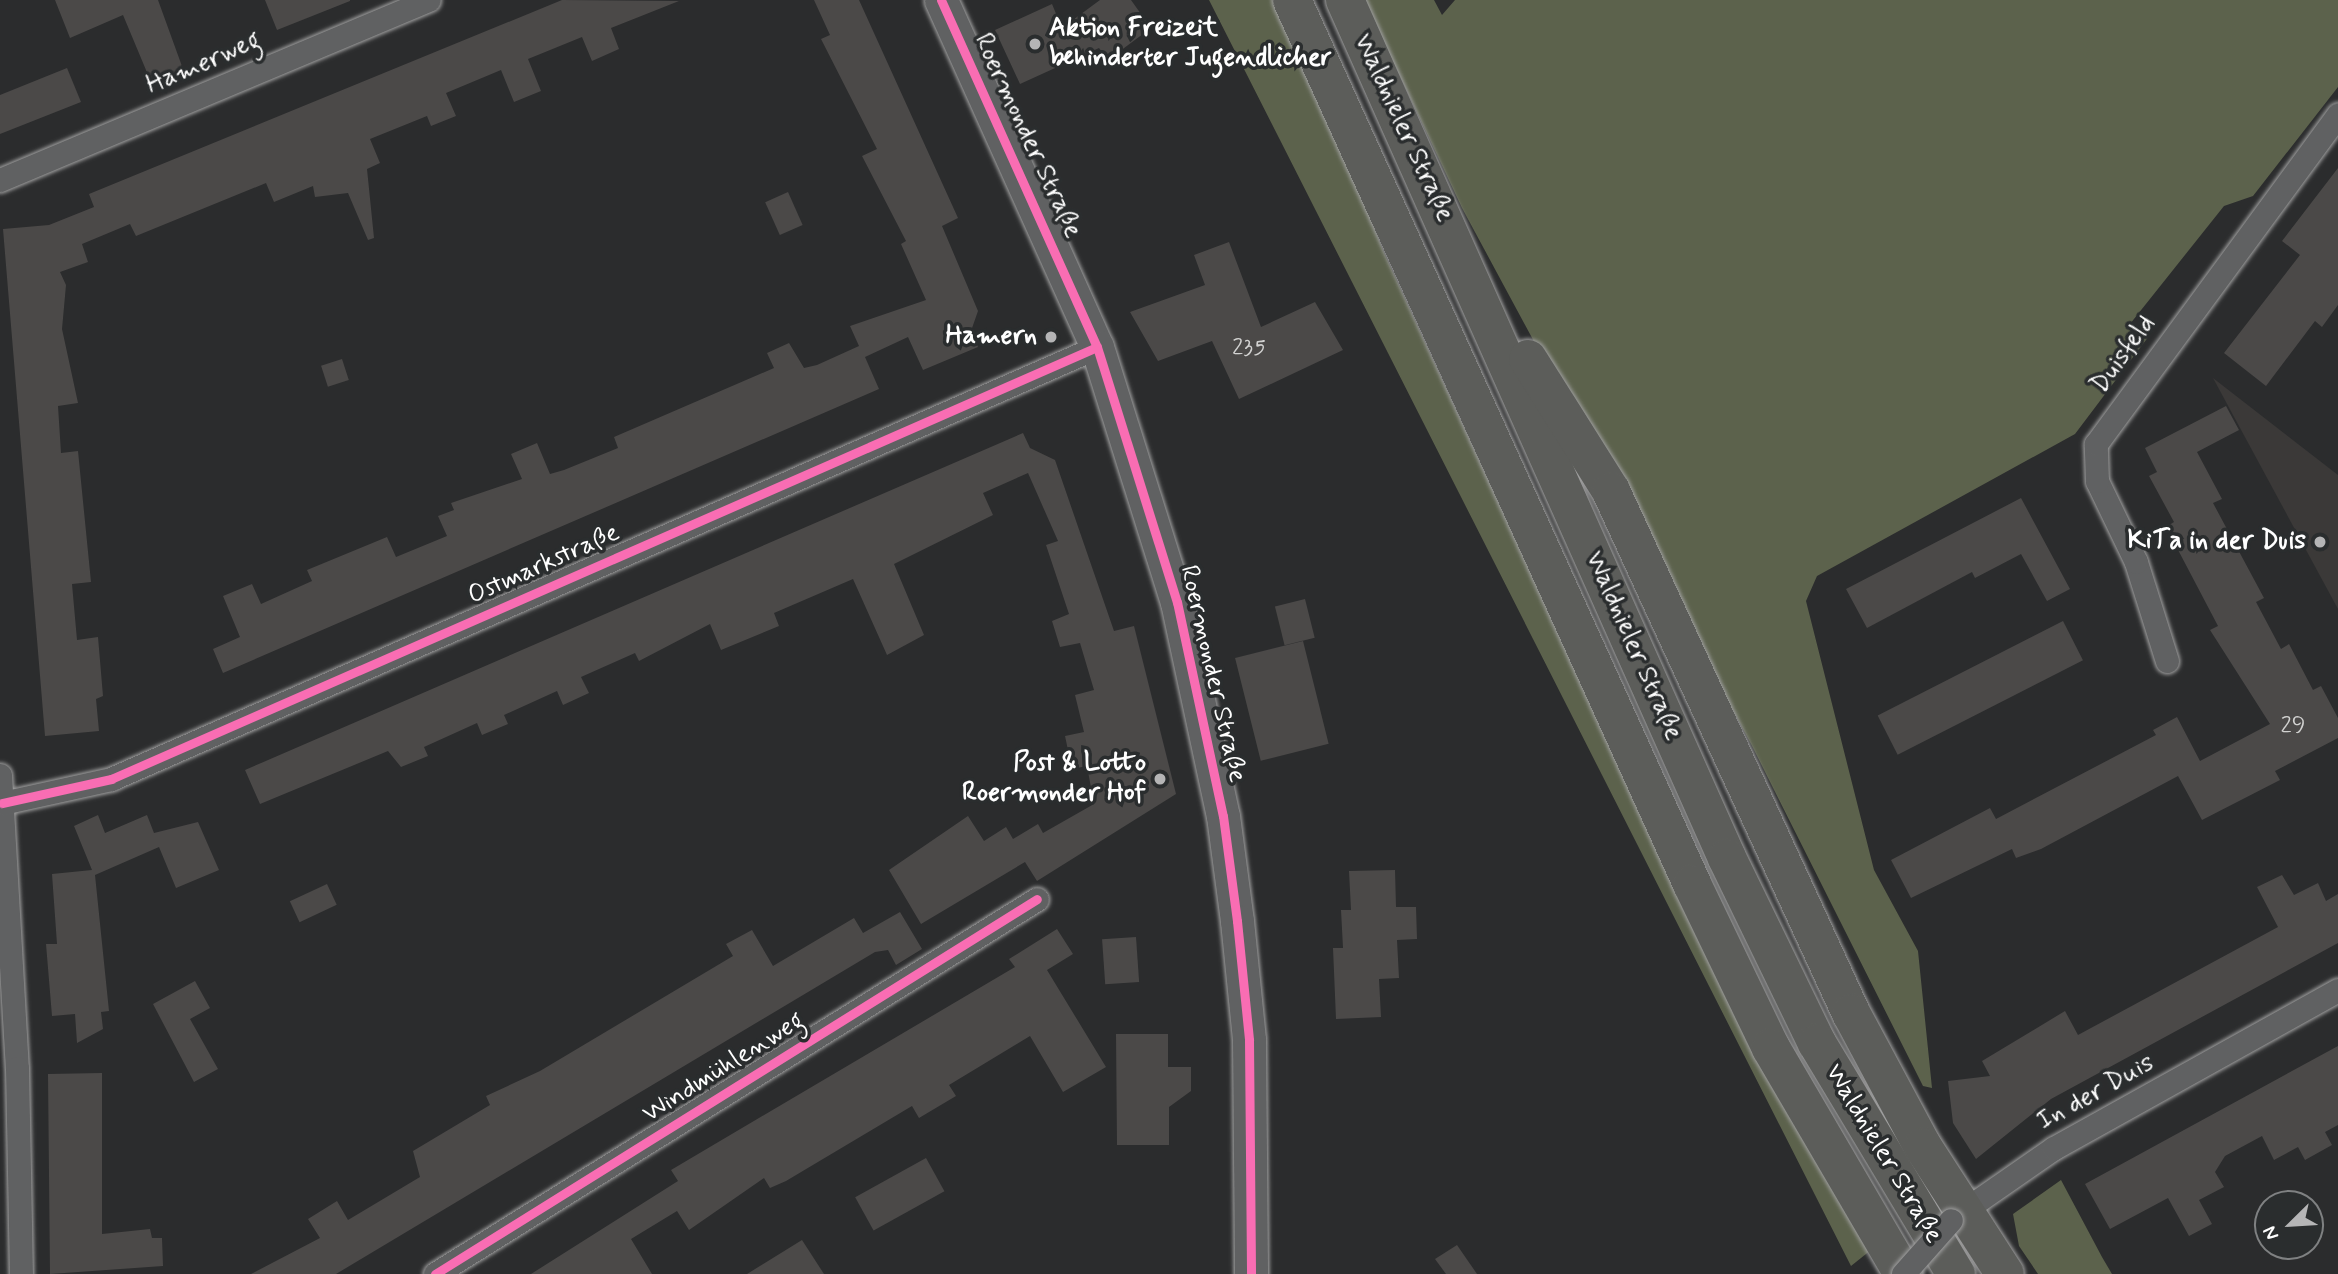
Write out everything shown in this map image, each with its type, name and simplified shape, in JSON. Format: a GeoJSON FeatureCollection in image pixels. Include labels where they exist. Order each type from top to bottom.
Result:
{"type":"FeatureCollection","features":[{"type":"Feature","properties":{"kind":"highway","name":"Waldnieler Straße"},"geometry":{"type":"LineString","coordinates":[[1292,0],[1703,908],[1771,1048],[1903,1274]]}},
{"type":"Feature","properties":{"kind":"highway","name":"Waldnieler Straße"},"geometry":{"type":"LineString","coordinates":[[1345,0],[1458,248],[1727,858],[1817,1043],[1956,1274]]}},
{"type":"Feature","properties":{"kind":"highway"},"geometry":{"type":"LineString","coordinates":[[1458,248],[1611,491],[1851,1013],[1957,1215],[2005,1274]]}},
{"type":"Feature","properties":{"kind":"main road","name":"Roermonder Straße"},"geometry":{"type":"LineString","coordinates":[[941,0],[1097,347],[1177,602],[1223,816],[1249,1040],[1251,1274]]}},
{"type":"Feature","properties":{"kind":"street","name":"Hamerweg"},"geometry":{"type":"LineString","coordinates":[[0,180],[429,0]]}},
{"type":"Feature","properties":{"kind":"street","name":"Duisfeld"},"geometry":{"type":"LineString","coordinates":[[2167,661],[2136,562],[2096,481],[2096,444],[2338,114]]}},
{"type":"Feature","properties":{"kind":"street","name":"Ostmarkstraße"},"geometry":{"type":"LineString","coordinates":[[2,803],[111,779],[1097,347]]}},
{"type":"Feature","properties":{"kind":"street"},"geometry":{"type":"LineString","coordinates":[[0,775],[19,1274],[0,1271]]}},
{"type":"Feature","properties":{"kind":"street","name":"Windmühlenweg"},"geometry":{"type":"LineString","coordinates":[[435,1274],[1037,899]]}},
{"type":"Feature","properties":{"kind":"street","name":"In der Duis"},"geometry":{"type":"LineString","coordinates":[[1903,1274],[1957,1215],[2054,1147],[2338,990]]}},
{"type":"Feature","properties":{"kind":"shaded area","name":"KiTa in der Duis"},"geometry":{"type":"Polygon","coordinates":[[[2213,378],[2338,475],[2338,609],[2213,378]]]}},
{"type":"Feature","properties":{"kind":"green space"},"geometry":{"type":"Polygon","coordinates":[[[1209,0],[1282,0],[1385,255],[1566,650],[1871,1250],[1851,1266],[1209,0]]]}},
{"type":"Feature","properties":{"kind":"green space"},"geometry":{"type":"Polygon","coordinates":[[[1364,0],[1434,0],[1442,15],[1455,0],[2338,0],[2338,87],[2253,196],[2224,206],[2130,324],[2149,336],[2075,434],[1817,576],[1806,601],[1874,870],[1918,951],[1932,1088],[1923,1086],[1751,744],[1462,208],[1364,0]]]}},
{"type":"Feature","properties":{"kind":"green space"},"geometry":{"type":"Polygon","coordinates":[[[2061,1180],[2112,1274],[2038,1274],[2019,1246],[2013,1214],[2061,1180]]]}},
{"type":"Feature","properties":{"kind":"building"},"geometry":{"type":"Polygon","coordinates":[[[55,0],[158,0],[183,69],[151,82],[123,15],[70,38],[55,0]]]}},
{"type":"Feature","properties":{"kind":"building"},"geometry":{"type":"Polygon","coordinates":[[[265,0],[350,0],[350,1],[277,30],[265,0]]]}},
{"type":"Feature","properties":{"kind":"building"},"geometry":{"type":"Polygon","coordinates":[[[562,0],[679,1],[611,28],[619,49],[592,61],[582,37],[528,59],[541,91],[514,102],[501,70],[446,93],[456,116],[431,126],[427,116],[370,139],[380,163],[367,169],[374,238],[368,240],[348,193],[315,197],[313,186],[274,202],[266,183],[136,236],[130,224],[82,244],[88,262],[60,272],[66,285],[62,329],[78,403],[58,406],[61,453],[78,451],[91,582],[72,584],[77,640],[98,637],[103,696],[96,699],[99,731],[45,736],[3,229],[49,225],[94,207],[89,194],[562,0]]]}},
{"type":"Feature","properties":{"kind":"building"},"geometry":{"type":"Polygon","coordinates":[[[814,0],[859,0],[958,218],[942,226],[978,311],[971,331],[978,347],[923,370],[908,337],[865,357],[879,389],[223,673],[213,649],[240,637],[223,596],[252,584],[261,604],[312,581],[307,570],[387,537],[396,557],[447,536],[438,516],[454,510],[451,503],[522,479],[511,454],[537,443],[550,474],[564,470],[618,448],[614,437],[774,368],[767,353],[789,343],[804,368],[817,365],[859,346],[850,326],[926,300],[901,244],[906,241],[862,156],[877,149],[821,39],[830,35],[814,0]]]}},
{"type":"Feature","properties":{"kind":"building"},"geometry":{"type":"Polygon","coordinates":[[[1100,0],[1131,0],[1151,28],[1108,60],[1099,48],[1020,84],[995,30],[1052,4],[1062,28],[1100,0]]]}},
{"type":"Feature","properties":{"kind":"building"},"geometry":{"type":"Polygon","coordinates":[[[67,68],[81,102],[0,134],[0,95],[67,68]]]}},
{"type":"Feature","properties":{"kind":"building"},"geometry":{"type":"Polygon","coordinates":[[[2338,168],[2338,305],[2322,327],[2315,321],[2266,386],[2224,353],[2300,255],[2282,241],[2338,168]]]}},
{"type":"Feature","properties":{"kind":"building"},"geometry":{"type":"Polygon","coordinates":[[[788,192],[803,225],[780,235],[765,202],[788,192]]]}},
{"type":"Feature","properties":{"kind":"building"},"geometry":{"type":"Polygon","coordinates":[[[1229,242],[1261,327],[1315,302],[1343,350],[1239,399],[1212,341],[1158,361],[1130,312],[1205,285],[1194,255],[1229,242]]]}},
{"type":"Feature","properties":{"kind":"building"},"geometry":{"type":"Polygon","coordinates":[[[342,359],[349,380],[328,387],[321,366],[342,359]]]}},
{"type":"Feature","properties":{"kind":"building"},"geometry":{"type":"Polygon","coordinates":[[[2226,406],[2239,430],[2197,452],[2222,499],[2213,503],[2264,598],[2256,602],[2281,649],[2289,644],[2313,690],[2321,686],[2338,718],[2338,738],[2275,771],[2280,780],[2202,820],[2178,776],[2041,849],[2016,858],[2012,849],[1911,898],[1891,860],[1990,808],[1996,819],[2156,735],[2153,730],[2177,717],[2200,761],[2270,724],[2210,630],[2218,626],[2166,527],[2174,522],[2149,476],[2157,472],[2145,448],[2226,406]]]}},
{"type":"Feature","properties":{"kind":"building"},"geometry":{"type":"Polygon","coordinates":[[[1023,433],[1030,448],[1055,460],[1114,631],[1134,626],[1176,794],[1037,881],[1025,862],[921,924],[889,870],[968,816],[984,841],[1006,827],[1013,839],[1038,824],[1043,833],[1094,804],[1087,766],[1072,769],[1065,736],[1084,732],[1075,695],[1094,690],[1080,643],[1060,647],[1052,621],[1069,614],[1046,545],[1058,541],[1028,473],[983,493],[993,515],[894,564],[924,635],[887,655],[853,579],[774,613],[779,626],[721,650],[710,624],[639,661],[635,653],[581,677],[589,693],[563,705],[557,691],[504,715],[508,724],[482,735],[477,723],[424,747],[428,756],[401,767],[388,751],[260,804],[245,770],[1023,433]]]}},
{"type":"Feature","properties":{"kind":"building"},"geometry":{"type":"Polygon","coordinates":[[[2021,498],[2070,589],[2047,601],[2021,554],[1975,578],[1972,572],[1867,628],[1846,589],[2021,498]]]}},
{"type":"Feature","properties":{"kind":"building"},"geometry":{"type":"Polygon","coordinates":[[[1305,599],[1315,638],[1285,645],[1275,606],[1305,599]]]}},
{"type":"Feature","properties":{"kind":"building"},"geometry":{"type":"Polygon","coordinates":[[[2063,621],[2083,660],[1898,755],[1878,715],[2063,621]]]}},
{"type":"Feature","properties":{"kind":"building"},"geometry":{"type":"Polygon","coordinates":[[[1303,641],[1329,744],[1261,761],[1235,658],[1303,641]]]}},
{"type":"Feature","properties":{"kind":"building"},"geometry":{"type":"Polygon","coordinates":[[[98,815],[105,833],[147,815],[154,833],[198,822],[219,870],[176,888],[159,847],[95,875],[109,1011],[101,1012],[103,1029],[77,1043],[75,1014],[52,1016],[46,944],[57,944],[52,874],[92,870],[74,826],[98,815]]]}},
{"type":"Feature","properties":{"kind":"building"},"geometry":{"type":"Polygon","coordinates":[[[1395,870],[1396,907],[1416,907],[1417,939],[1397,940],[1399,978],[1379,979],[1381,1017],[1336,1019],[1333,948],[1343,948],[1341,910],[1351,910],[1349,871],[1395,870]]]}},
{"type":"Feature","properties":{"kind":"building"},"geometry":{"type":"Polygon","coordinates":[[[2282,875],[2294,895],[2318,883],[2326,901],[2338,894],[2338,943],[2051,1099],[1976,1159],[1953,1123],[1948,1081],[1990,1076],[1982,1061],[2065,1011],[2078,1035],[2278,927],[2257,887],[2282,875]]]}},
{"type":"Feature","properties":{"kind":"building"},"geometry":{"type":"Polygon","coordinates":[[[327,884],[337,905],[300,922],[290,901],[327,884]]]}},
{"type":"Feature","properties":{"kind":"building"},"geometry":{"type":"Polygon","coordinates":[[[900,912],[922,949],[896,965],[888,950],[875,952],[336,1274],[251,1274],[320,1238],[308,1219],[337,1201],[348,1220],[420,1177],[413,1151],[490,1105],[486,1096],[540,1071],[733,956],[726,944],[752,930],[773,966],[854,918],[863,933],[900,912]]]}},
{"type":"Feature","properties":{"kind":"building"},"geometry":{"type":"Polygon","coordinates":[[[1057,929],[1073,954],[1047,970],[1106,1067],[1063,1092],[1030,1036],[949,1085],[956,1096],[919,1118],[912,1106],[786,1181],[770,1188],[764,1178],[689,1230],[677,1211],[631,1239],[652,1274],[531,1274],[678,1181],[671,1170],[1015,967],[1009,959],[1057,929]]]}},
{"type":"Feature","properties":{"kind":"building"},"geometry":{"type":"Polygon","coordinates":[[[1136,937],[1139,982],[1105,984],[1102,939],[1136,937]]]}},
{"type":"Feature","properties":{"kind":"building"},"geometry":{"type":"Polygon","coordinates":[[[195,981],[210,1008],[190,1019],[218,1069],[194,1082],[153,1004],[195,981]]]}},
{"type":"Feature","properties":{"kind":"building"},"geometry":{"type":"Polygon","coordinates":[[[1116,1034],[1168,1034],[1168,1067],[1191,1067],[1191,1091],[1169,1107],[1169,1145],[1117,1145],[1116,1034]]]}},
{"type":"Feature","properties":{"kind":"building"},"geometry":{"type":"Polygon","coordinates":[[[2338,1046],[2338,1125],[2325,1132],[2332,1145],[2305,1160],[2298,1147],[2274,1160],[2262,1136],[2225,1156],[2215,1172],[2224,1187],[2199,1200],[2212,1224],[2189,1236],[2168,1198],[2110,1229],[2085,1184],[2338,1046]]]}},
{"type":"Feature","properties":{"kind":"building"},"geometry":{"type":"Polygon","coordinates":[[[102,1073],[102,1234],[150,1229],[152,1238],[162,1238],[163,1266],[50,1274],[48,1074],[102,1073]]]}},
{"type":"Feature","properties":{"kind":"building"},"geometry":{"type":"Polygon","coordinates":[[[926,1158],[944,1191],[874,1231],[855,1197],[926,1158]]]}},
{"type":"Feature","properties":{"kind":"building"},"geometry":{"type":"Polygon","coordinates":[[[802,1240],[824,1274],[747,1274],[802,1240]]]}},
{"type":"Feature","properties":{"kind":"building"},"geometry":{"type":"Polygon","coordinates":[[[1457,1245],[1477,1274],[1446,1274],[1435,1259],[1457,1245]]]}},
{"type":"Feature","properties":{"kind":"cycle path"},"geometry":{"type":"LineString","coordinates":[[941,0],[1097,347],[1177,602],[1223,816],[1237,921],[1249,1040],[1251,1274]]}},
{"type":"Feature","properties":{"kind":"cycle path"},"geometry":{"type":"LineString","coordinates":[[2,803],[111,779],[1097,347]]}},
{"type":"Feature","properties":{"kind":"cycle path"},"geometry":{"type":"LineString","coordinates":[[435,1274],[1037,899]]}},
{"type":"Feature","properties":{"kind":"place","name":"Aktion Freizeit behinderter Jugendlicher"},"geometry":{"type":"Point","coordinates":[1035,44]}},
{"type":"Feature","properties":{"kind":"place","name":"Hamern"},"geometry":{"type":"Point","coordinates":[1051,337]}},
{"type":"Feature","properties":{"kind":"place","name":"KiTa in der Duis"},"geometry":{"type":"Point","coordinates":[2320,542]}},
{"type":"Feature","properties":{"kind":"place","name":"Post & Lotto Roermonder Hof"},"geometry":{"type":"Point","coordinates":[1160,779]}}]}
